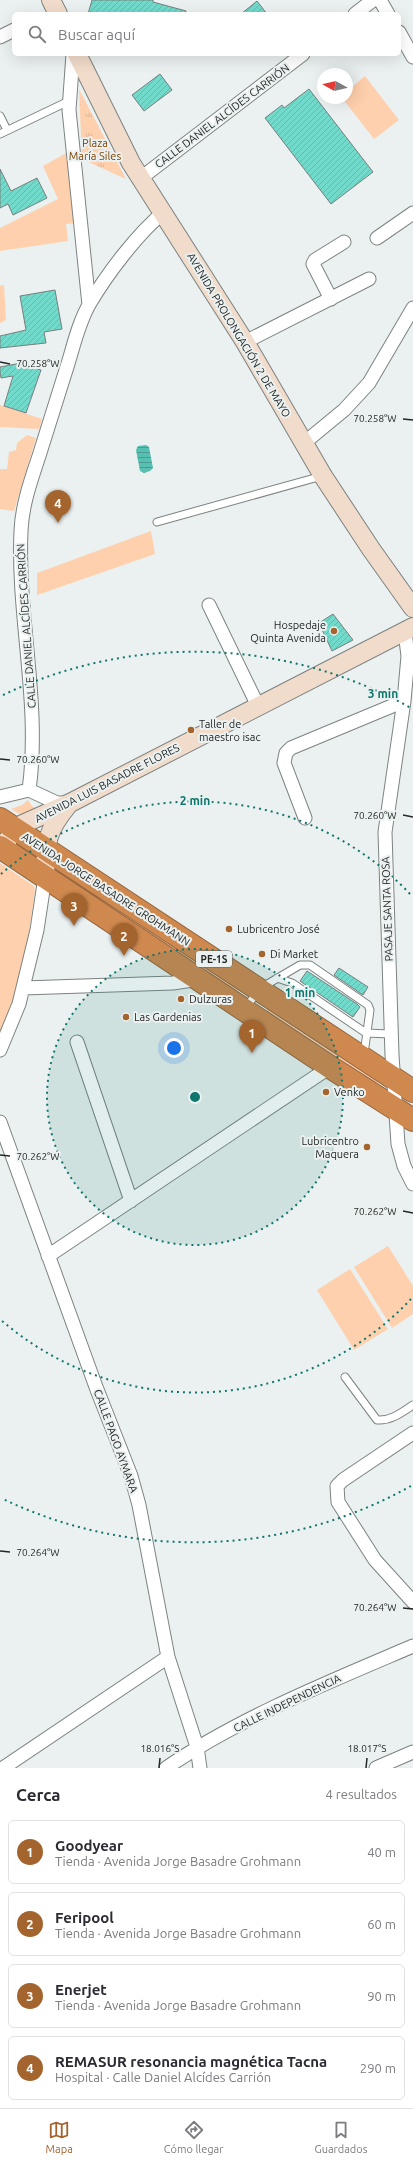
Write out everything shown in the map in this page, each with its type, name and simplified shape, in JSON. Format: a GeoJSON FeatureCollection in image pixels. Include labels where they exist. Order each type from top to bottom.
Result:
{"type":"FeatureCollection","features":[{"type":"Feature","properties":{"kind":"highway","name":"AVENIDA JORGE BASADRE GROHMANN"},"geometry":{"type":"LineString","coordinates":[[7,824],[46,850],[268,984],[363,1058],[413,1091]]}},
{"type":"Feature","properties":{"kind":"highway","name":"AVENIDA JORGE BASADRE GROHMANN"},"geometry":{"type":"LineString","coordinates":[[2,848],[330,1067],[404,1114]]}},
{"type":"Feature","properties":{"kind":"street"},"geometry":{"type":"LineString","coordinates":[[358,12],[373,0]]}},
{"type":"Feature","properties":{"kind":"street"},"geometry":{"type":"LineString","coordinates":[[380,0],[387,12]]}},
{"type":"Feature","properties":{"kind":"street"},"geometry":{"type":"LineString","coordinates":[[0,38],[12,31]]}},
{"type":"Feature","properties":{"kind":"street"},"geometry":{"type":"LineString","coordinates":[[401,36],[413,57]]}},
{"type":"Feature","properties":{"kind":"street","name":"CALLE DANIEL ALCÍDES CARRIÓN"},"geometry":{"type":"LineString","coordinates":[[74,56],[69,101],[73,161],[88,277],[89,305]]}},
{"type":"Feature","properties":{"kind":"street","name":"AVENIDA PROLONGACIÓN 2 DE MAYO"},"geometry":{"type":"LineString","coordinates":[[78,56],[119,140],[141,178],[164,212],[245,342],[323,476],[371,549],[413,608]]}},
{"type":"Feature","properties":{"kind":"street","name":"CALLE DANIEL ALCÍDES CARRIÓN"},"geometry":{"type":"LineString","coordinates":[[141,178],[300,56]]}},
{"type":"Feature","properties":{"kind":"street","name":"CALLE DANIEL ALCÍDES CARRIÓN"},"geometry":{"type":"LineString","coordinates":[[29,790],[33,735],[21,567],[21,530],[24,507],[89,305],[104,280],[156,219],[164,212]]}},
{"type":"Feature","properties":{"kind":"street"},"geometry":{"type":"LineString","coordinates":[[377,238],[413,213]]}},
{"type":"Feature","properties":{"kind":"street"},"geometry":{"type":"LineString","coordinates":[[331,299],[313,264],[315,260],[344,242]]}},
{"type":"Feature","properties":{"kind":"street"},"geometry":{"type":"LineString","coordinates":[[245,342],[369,279]]}},
{"type":"Feature","properties":{"kind":"street"},"geometry":{"type":"LineString","coordinates":[[304,443],[344,410],[361,392],[379,368],[402,324],[413,308]]}},
{"type":"Feature","properties":{"kind":"street"},"geometry":{"type":"LineString","coordinates":[[209,605],[258,706]]}},
{"type":"Feature","properties":{"kind":"street","name":"AVENIDA LUIS BASADRE FLORES"},"geometry":{"type":"LineString","coordinates":[[7,824],[70,803],[409,629]]}},
{"type":"Feature","properties":{"kind":"street","name":"PASAJE SANTA ROSA"},"geometry":{"type":"LineString","coordinates":[[409,629],[404,701],[385,832],[391,1034],[394,1078],[404,1114],[398,1144],[404,1166],[413,1184]]}},
{"type":"Feature","properties":{"kind":"street"},"geometry":{"type":"LineString","coordinates":[[305,818],[284,763],[286,753],[291,748],[404,701]]}},
{"type":"Feature","properties":{"kind":"street"},"geometry":{"type":"LineString","coordinates":[[0,797],[29,790],[57,803],[70,803]]}},
{"type":"Feature","properties":{"kind":"street"},"geometry":{"type":"LineString","coordinates":[[0,1050],[20,1004],[37,930],[45,877],[46,838],[52,826],[70,803]]}},
{"type":"Feature","properties":{"kind":"street"},"geometry":{"type":"LineString","coordinates":[[2,848],[7,824]]}},
{"type":"Feature","properties":{"kind":"street"},"geometry":{"type":"LineString","coordinates":[[24,988],[173,983],[199,979]]}},
{"type":"Feature","properties":{"kind":"street"},"geometry":{"type":"LineString","coordinates":[[77,1042],[131,1201]]}},
{"type":"Feature","properties":{"kind":"street"},"geometry":{"type":"LineString","coordinates":[[48,1256],[330,1067]]}},
{"type":"Feature","properties":{"kind":"street","name":"CALLE PAGO AYMARA"},"geometry":{"type":"LineString","coordinates":[[0,1122],[48,1256],[131,1476],[139,1505],[168,1657],[197,1747],[200,1768]]}},
{"type":"Feature","properties":{"kind":"street"},"geometry":{"type":"LineString","coordinates":[[413,1433],[343,1480],[337,1486],[338,1502],[374,1560],[413,1602]]}},
{"type":"Feature","properties":{"kind":"street","name":"CALLE INDEPENDENCIA"},"geometry":{"type":"LineString","coordinates":[[166,1768],[197,1747],[320,1686],[413,1646]]}},
{"type":"Feature","properties":{"kind":"street"},"geometry":{"type":"LineString","coordinates":[[3,1768],[168,1657]]}},
{"type":"Feature","properties":{"kind":"street"},"geometry":{"type":"LineString","coordinates":[[376,1768],[411,1757]]}},
{"type":"Feature","properties":{"kind":"lane"},"geometry":{"type":"LineString","coordinates":[[0,134],[69,101]]}},
{"type":"Feature","properties":{"kind":"lane"},"geometry":{"type":"LineString","coordinates":[[0,116],[8,130]]}},
{"type":"Feature","properties":{"kind":"lane"},"geometry":{"type":"LineString","coordinates":[[157,522],[323,476]]}},
{"type":"Feature","properties":{"kind":"lane"},"geometry":{"type":"LineString","coordinates":[[245,1010],[268,984],[300,965],[310,965],[368,1005],[370,1010],[363,1058]]}},
{"type":"Feature","properties":{"kind":"lane"},"geometry":{"type":"LineString","coordinates":[[268,984],[292,983],[366,1033],[391,1034]]}},
{"type":"Feature","properties":{"kind":"lane"},"geometry":{"type":"LineString","coordinates":[[345,1377],[377,1420],[392,1418],[413,1405]]}},
{"type":"Feature","properties":{"kind":"green space"},"geometry":{"type":"Polygon","coordinates":[[[365,76],[399,120],[374,139],[347,104],[353,104],[353,86],[365,76]]]}},
{"type":"Feature","properties":{"kind":"green space","name":"Plaza María Siles"},"geometry":{"type":"Polygon","coordinates":[[[79,89],[126,179],[82,159],[79,89]]]}},
{"type":"Feature","properties":{"kind":"green space"},"geometry":{"type":"Polygon","coordinates":[[[68,152],[78,223],[66,224],[68,241],[0,251],[0,228],[58,199],[43,166],[68,152]]]}},
{"type":"Feature","properties":{"kind":"green space"},"geometry":{"type":"Polygon","coordinates":[[[4,285],[6,320],[0,323],[0,286],[4,285]]]}},
{"type":"Feature","properties":{"kind":"green space"},"geometry":{"type":"Polygon","coordinates":[[[0,405],[42,419],[39,429],[0,427],[0,405]]]}},
{"type":"Feature","properties":{"kind":"green space"},"geometry":{"type":"Polygon","coordinates":[[[27,435],[36,438],[14,511],[0,509],[0,469],[7,469],[9,452],[16,450],[17,443],[27,435]]]}},
{"type":"Feature","properties":{"kind":"green space"},"geometry":{"type":"Polygon","coordinates":[[[151,531],[155,554],[37,595],[37,573],[151,531]]]}},
{"type":"Feature","properties":{"kind":"green space"},"geometry":{"type":"Polygon","coordinates":[[[28,800],[32,806],[37,809],[21,815],[11,809],[22,805],[28,800]]]}},
{"type":"Feature","properties":{"kind":"green space"},"geometry":{"type":"Polygon","coordinates":[[[0,863],[34,886],[35,891],[22,980],[0,1038],[0,863]]]}},
{"type":"Feature","properties":{"kind":"green space"},"geometry":{"type":"Polygon","coordinates":[[[59,866],[239,988],[237,991],[231,993],[53,873],[53,867],[59,866]]]}},
{"type":"Feature","properties":{"kind":"green space"},"geometry":{"type":"Polygon","coordinates":[[[267,1008],[379,1079],[377,1083],[372,1084],[267,1015],[267,1008]]]}},
{"type":"Feature","properties":{"kind":"green space"},"geometry":{"type":"Polygon","coordinates":[[[388,1246],[413,1286],[413,1314],[392,1328],[354,1267],[388,1246]]]}},
{"type":"Feature","properties":{"kind":"green space"},"geometry":{"type":"Polygon","coordinates":[[[350,1269],[388,1329],[354,1350],[317,1290],[350,1269]]]}},
{"type":"Feature","properties":{"kind":"shaded area"},"geometry":{"type":"Polygon","coordinates":[[[146,445],[149,447],[153,468],[144,473],[140,471],[136,450],[138,446],[146,445]]]}},
{"type":"Feature","properties":{"kind":"building"},"geometry":{"type":"Polygon","coordinates":[[[92,0],[153,0],[153,2],[186,11],[186,12],[89,12],[92,0]]]}},
{"type":"Feature","properties":{"kind":"building"},"geometry":{"type":"Polygon","coordinates":[[[257,1],[265,12],[243,12],[257,1]]]}},
{"type":"Feature","properties":{"kind":"building"},"geometry":{"type":"Polygon","coordinates":[[[160,74],[172,90],[144,111],[132,95],[160,74]]]}},
{"type":"Feature","properties":{"kind":"building"},"geometry":{"type":"Polygon","coordinates":[[[309,89],[317,99],[317,104],[321,104],[373,172],[331,204],[265,118],[282,105],[284,108],[309,89]]]}},
{"type":"Feature","properties":{"kind":"building"},"geometry":{"type":"Polygon","coordinates":[[[0,169],[11,191],[37,178],[47,198],[13,215],[8,204],[0,208],[0,169]]]}},
{"type":"Feature","properties":{"kind":"building"},"geometry":{"type":"Polygon","coordinates":[[[55,290],[62,329],[44,332],[46,343],[0,348],[0,336],[26,330],[20,296],[55,290]]]}},
{"type":"Feature","properties":{"kind":"building"},"geometry":{"type":"Polygon","coordinates":[[[21,363],[41,370],[26,413],[4,406],[13,376],[1,378],[0,372],[0,367],[21,363]]]}},
{"type":"Feature","properties":{"kind":"building","name":"Hospedaje Quinta Avenida"},"geometry":{"type":"Polygon","coordinates":[[[333,614],[353,640],[332,651],[319,623],[333,614]]]}},
{"type":"Feature","properties":{"kind":"building"},"geometry":{"type":"Polygon","coordinates":[[[339,968],[368,987],[363,995],[334,975],[339,968]]]}},
{"type":"Feature","properties":{"kind":"building"},"geometry":{"type":"Polygon","coordinates":[[[307,971],[360,1007],[353,1017],[300,981],[307,971]]]}},
{"type":"Feature","properties":{"kind":"place","name":"REMASUR resonancia magnética Tacna"},"geometry":{"type":"Point","coordinates":[58,523]}},
{"type":"Feature","properties":{"kind":"place","name":"Hospedaje Quinta Avenida"},"geometry":{"type":"Point","coordinates":[334,631]}},
{"type":"Feature","properties":{"kind":"place","name":"Taller de maestro isac"},"geometry":{"type":"Point","coordinates":[191,730]}},
{"type":"Feature","properties":{"kind":"place","name":"Enerjet"},"geometry":{"type":"Point","coordinates":[74,926]}},
{"type":"Feature","properties":{"kind":"place","name":"Lubricentro José"},"geometry":{"type":"Point","coordinates":[229,929]}},
{"type":"Feature","properties":{"kind":"place","name":"Di Market"},"geometry":{"type":"Point","coordinates":[262,954]}},
{"type":"Feature","properties":{"kind":"place","name":"Feripool"},"geometry":{"type":"Point","coordinates":[124,956]}},
{"type":"Feature","properties":{"kind":"place","name":"Dulzuras"},"geometry":{"type":"Point","coordinates":[181,999]}},
{"type":"Feature","properties":{"kind":"place","name":"Las Gardenias"},"geometry":{"type":"Point","coordinates":[126,1017]}},
{"type":"Feature","properties":{"kind":"place","name":"Goodyear"},"geometry":{"type":"Point","coordinates":[252,1053]}},
{"type":"Feature","properties":{"kind":"place","name":"Venko"},"geometry":{"type":"Point","coordinates":[326,1092]}},
{"type":"Feature","properties":{"kind":"place","name":"Lubricentro Maquera"},"geometry":{"type":"Point","coordinates":[367,1147]}}]}
